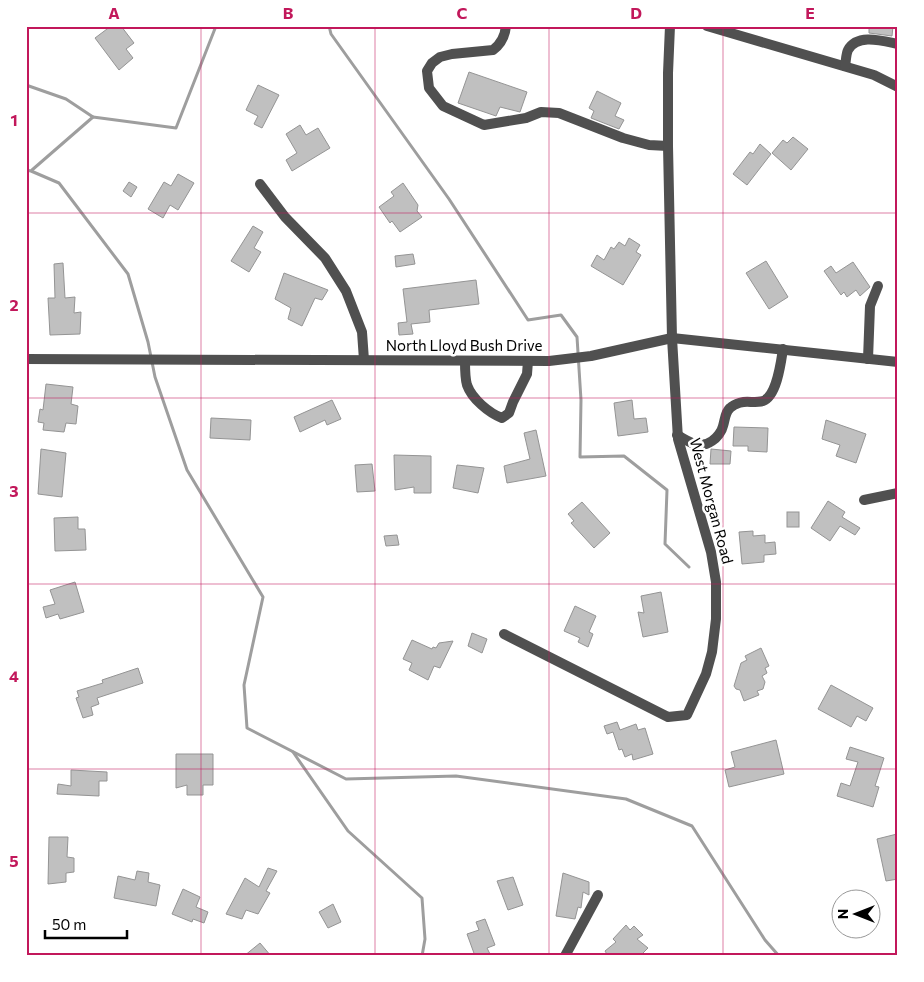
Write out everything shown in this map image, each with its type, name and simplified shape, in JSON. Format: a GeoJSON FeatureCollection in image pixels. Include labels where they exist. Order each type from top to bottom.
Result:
{"type":"FeatureCollection","features":[{"type":"Feature","properties":{"kind":"street"},"geometry":{"type":"LineString","coordinates":[[506,26],[503,40],[492,50],[452,54],[440,57],[432,63],[427,71],[429,88],[442,106],[484,125],[526,118],[541,112],[559,114],[623,138],[649,145],[668,146]]}},
{"type":"Feature","properties":{"kind":"street","name":"West Morgan Road"},"geometry":{"type":"LineString","coordinates":[[504,634],[668,717],[687,715],[706,674],[712,652],[716,619],[716,582],[711,552],[677,435],[672,338],[668,146],[670,26]]}},
{"type":"Feature","properties":{"kind":"street"},"geometry":{"type":"LineString","coordinates":[[707,26],[874,75],[898,87]]}},
{"type":"Feature","properties":{"kind":"street"},"geometry":{"type":"LineString","coordinates":[[845,66],[847,51],[854,42],[863,39],[898,44]]}},
{"type":"Feature","properties":{"kind":"street"},"geometry":{"type":"LineString","coordinates":[[260,184],[285,217],[325,258],[346,290],[362,332],[364,360]]}},
{"type":"Feature","properties":{"kind":"street"},"geometry":{"type":"LineString","coordinates":[[868,358],[870,306],[878,286]]}},
{"type":"Feature","properties":{"kind":"street","name":"North Lloyd Bush Drive"},"geometry":{"type":"LineString","coordinates":[[26,359],[528,362],[581,358],[672,338],[898,362]]}},
{"type":"Feature","properties":{"kind":"street"},"geometry":{"type":"LineString","coordinates":[[677,435],[696,445],[706,445],[716,438],[723,427],[724,417],[728,408],[746,401],[763,401],[770,396],[779,372],[783,349]]}},
{"type":"Feature","properties":{"kind":"street"},"geometry":{"type":"LineString","coordinates":[[465,361],[465,376],[473,395],[481,404],[502,418],[509,413],[527,374],[528,362]]}},
{"type":"Feature","properties":{"kind":"street"},"geometry":{"type":"LineString","coordinates":[[864,500],[898,494]]}},
{"type":"Feature","properties":{"kind":"street"},"geometry":{"type":"LineString","coordinates":[[565,956],[598,895]]}},
{"type":"Feature","properties":{"kind":"building"},"geometry":{"type":"Polygon","coordinates":[[[111,26],[121,26],[134,43],[126,49],[133,58],[119,70],[95,38],[111,26]]]}},
{"type":"Feature","properties":{"kind":"building"},"geometry":{"type":"Polygon","coordinates":[[[869,26],[893,26],[892,36],[869,33],[869,26]]]}},
{"type":"Feature","properties":{"kind":"building"},"geometry":{"type":"Polygon","coordinates":[[[469,72],[527,92],[520,112],[500,107],[496,116],[458,103],[469,72]]]}},
{"type":"Feature","properties":{"kind":"building"},"geometry":{"type":"Polygon","coordinates":[[[258,85],[279,95],[262,128],[254,124],[258,116],[246,110],[258,85]]]}},
{"type":"Feature","properties":{"kind":"building"},"geometry":{"type":"Polygon","coordinates":[[[597,91],[621,103],[615,116],[624,120],[619,129],[591,118],[594,111],[589,108],[597,91]]]}},
{"type":"Feature","properties":{"kind":"building"},"geometry":{"type":"Polygon","coordinates":[[[300,125],[306,135],[318,128],[330,148],[292,171],[286,160],[297,153],[286,134],[300,125]]]}},
{"type":"Feature","properties":{"kind":"building"},"geometry":{"type":"Polygon","coordinates":[[[793,137],[808,149],[791,170],[772,153],[783,140],[787,143],[793,137]]]}},
{"type":"Feature","properties":{"kind":"building"},"geometry":{"type":"Polygon","coordinates":[[[760,144],[771,154],[747,185],[733,174],[750,152],[753,154],[760,144]]]}},
{"type":"Feature","properties":{"kind":"building"},"geometry":{"type":"Polygon","coordinates":[[[178,174],[194,183],[178,210],[170,205],[163,218],[148,209],[164,182],[171,186],[178,174]]]}},
{"type":"Feature","properties":{"kind":"building"},"geometry":{"type":"Polygon","coordinates":[[[129,182],[137,187],[131,197],[123,191],[129,182]]]}},
{"type":"Feature","properties":{"kind":"building"},"geometry":{"type":"Polygon","coordinates":[[[403,183],[418,205],[417,211],[422,217],[400,232],[392,221],[390,223],[379,207],[394,196],[391,192],[403,183]]]}},
{"type":"Feature","properties":{"kind":"building"},"geometry":{"type":"Polygon","coordinates":[[[253,226],[263,232],[254,248],[261,252],[249,272],[231,261],[253,226]]]}},
{"type":"Feature","properties":{"kind":"building"},"geometry":{"type":"Polygon","coordinates":[[[629,238],[640,245],[636,252],[641,255],[623,285],[591,266],[597,255],[604,260],[611,247],[614,249],[619,242],[625,246],[629,238]]]}},
{"type":"Feature","properties":{"kind":"building"},"geometry":{"type":"Polygon","coordinates":[[[413,254],[415,264],[396,267],[395,256],[413,254]]]}},
{"type":"Feature","properties":{"kind":"building"},"geometry":{"type":"Polygon","coordinates":[[[766,261],[788,297],[769,309],[746,273],[766,261]]]}},
{"type":"Feature","properties":{"kind":"building"},"geometry":{"type":"Polygon","coordinates":[[[853,262],[870,287],[860,296],[856,290],[847,297],[844,292],[841,295],[824,271],[831,266],[836,273],[853,262]]]}},
{"type":"Feature","properties":{"kind":"building"},"geometry":{"type":"Polygon","coordinates":[[[63,263],[65,298],[75,297],[74,313],[81,312],[80,334],[50,335],[48,298],[55,298],[54,264],[63,263]]]}},
{"type":"Feature","properties":{"kind":"building"},"geometry":{"type":"Polygon","coordinates":[[[284,273],[328,290],[322,300],[315,298],[302,326],[288,319],[291,308],[275,299],[284,273]]]}},
{"type":"Feature","properties":{"kind":"building"},"geometry":{"type":"Polygon","coordinates":[[[476,280],[479,304],[429,310],[430,322],[411,324],[413,334],[399,335],[398,323],[407,322],[403,289],[476,280]]]}},
{"type":"Feature","properties":{"kind":"building"},"geometry":{"type":"Polygon","coordinates":[[[46,384],[73,387],[71,404],[78,406],[76,424],[66,423],[64,432],[43,430],[44,423],[38,422],[40,409],[43,410],[46,384]]]}},
{"type":"Feature","properties":{"kind":"building"},"geometry":{"type":"Polygon","coordinates":[[[332,400],[341,419],[327,425],[325,420],[300,432],[294,417],[332,400]]]}},
{"type":"Feature","properties":{"kind":"building"},"geometry":{"type":"Polygon","coordinates":[[[632,400],[634,419],[646,418],[648,432],[618,436],[614,403],[632,400]]]}},
{"type":"Feature","properties":{"kind":"building"},"geometry":{"type":"Polygon","coordinates":[[[211,418],[251,420],[250,440],[210,438],[211,418]]]}},
{"type":"Feature","properties":{"kind":"building"},"geometry":{"type":"Polygon","coordinates":[[[826,420],[866,434],[856,463],[836,456],[840,445],[822,439],[826,420]]]}},
{"type":"Feature","properties":{"kind":"building"},"geometry":{"type":"Polygon","coordinates":[[[734,427],[768,428],[767,452],[748,451],[748,446],[733,446],[734,427]]]}},
{"type":"Feature","properties":{"kind":"building"},"geometry":{"type":"Polygon","coordinates":[[[536,430],[546,476],[507,483],[504,466],[530,459],[524,433],[536,430]]]}},
{"type":"Feature","properties":{"kind":"building"},"geometry":{"type":"Polygon","coordinates":[[[41,449],[66,453],[62,497],[38,494],[41,449]]]}},
{"type":"Feature","properties":{"kind":"building"},"geometry":{"type":"Polygon","coordinates":[[[711,449],[731,451],[730,464],[710,464],[711,449]]]}},
{"type":"Feature","properties":{"kind":"building"},"geometry":{"type":"Polygon","coordinates":[[[394,455],[431,456],[431,493],[414,493],[414,487],[395,490],[394,455]]]}},
{"type":"Feature","properties":{"kind":"building"},"geometry":{"type":"Polygon","coordinates":[[[372,464],[375,491],[357,492],[355,465],[372,464]]]}},
{"type":"Feature","properties":{"kind":"building"},"geometry":{"type":"Polygon","coordinates":[[[457,465],[484,468],[478,493],[453,488],[457,465]]]}},
{"type":"Feature","properties":{"kind":"building"},"geometry":{"type":"Polygon","coordinates":[[[828,501],[845,512],[842,517],[860,528],[855,535],[840,526],[830,541],[811,528],[828,501]]]}},
{"type":"Feature","properties":{"kind":"building"},"geometry":{"type":"Polygon","coordinates":[[[582,502],[610,533],[594,548],[571,523],[574,521],[568,514],[582,502]]]}},
{"type":"Feature","properties":{"kind":"building"},"geometry":{"type":"Polygon","coordinates":[[[787,512],[799,512],[799,527],[787,527],[787,512]]]}},
{"type":"Feature","properties":{"kind":"building"},"geometry":{"type":"Polygon","coordinates":[[[78,517],[78,529],[85,529],[86,550],[55,551],[54,518],[78,517]]]}},
{"type":"Feature","properties":{"kind":"building"},"geometry":{"type":"Polygon","coordinates":[[[753,531],[753,536],[765,535],[765,543],[775,542],[776,554],[764,555],[764,562],[742,564],[739,532],[753,531]]]}},
{"type":"Feature","properties":{"kind":"building"},"geometry":{"type":"Polygon","coordinates":[[[397,535],[399,545],[386,546],[384,536],[397,535]]]}},
{"type":"Feature","properties":{"kind":"building"},"geometry":{"type":"Polygon","coordinates":[[[75,582],[84,612],[60,619],[58,614],[46,618],[43,607],[55,604],[50,590],[75,582]]]}},
{"type":"Feature","properties":{"kind":"building"},"geometry":{"type":"Polygon","coordinates":[[[661,592],[668,632],[643,637],[638,612],[644,613],[641,596],[661,592]]]}},
{"type":"Feature","properties":{"kind":"building"},"geometry":{"type":"Polygon","coordinates":[[[575,606],[596,616],[589,632],[593,634],[588,647],[578,642],[580,638],[564,631],[575,606]]]}},
{"type":"Feature","properties":{"kind":"building"},"geometry":{"type":"Polygon","coordinates":[[[472,633],[487,639],[482,653],[468,646],[472,633]]]}},
{"type":"Feature","properties":{"kind":"building"},"geometry":{"type":"Polygon","coordinates":[[[412,640],[432,649],[433,647],[436,648],[439,643],[453,641],[440,668],[434,666],[428,680],[409,670],[412,663],[403,659],[412,640]]]}},
{"type":"Feature","properties":{"kind":"building"},"geometry":{"type":"Polygon","coordinates":[[[761,648],[769,666],[765,668],[767,673],[762,676],[765,682],[763,689],[757,691],[759,695],[744,701],[740,690],[734,686],[741,663],[747,660],[745,656],[761,648]]]}},
{"type":"Feature","properties":{"kind":"building"},"geometry":{"type":"Polygon","coordinates":[[[138,668],[143,683],[97,698],[99,704],[91,707],[93,715],[83,718],[76,698],[79,697],[77,691],[103,683],[102,680],[138,668]]]}},
{"type":"Feature","properties":{"kind":"building"},"geometry":{"type":"Polygon","coordinates":[[[831,685],[873,708],[866,721],[857,716],[851,727],[818,709],[831,685]]]}},
{"type":"Feature","properties":{"kind":"building"},"geometry":{"type":"Polygon","coordinates":[[[617,722],[620,730],[636,724],[638,730],[645,728],[653,754],[633,760],[632,754],[625,757],[622,749],[619,750],[613,732],[607,734],[604,726],[617,722]]]}},
{"type":"Feature","properties":{"kind":"building"},"geometry":{"type":"Polygon","coordinates":[[[776,740],[784,774],[729,787],[725,770],[735,767],[731,752],[776,740]]]}},
{"type":"Feature","properties":{"kind":"building"},"geometry":{"type":"Polygon","coordinates":[[[850,747],[884,758],[875,786],[879,787],[873,807],[837,796],[841,783],[850,786],[858,762],[846,759],[850,747]]]}},
{"type":"Feature","properties":{"kind":"building"},"geometry":{"type":"Polygon","coordinates":[[[176,754],[213,754],[213,785],[203,785],[203,795],[187,795],[187,785],[176,788],[176,754]]]}},
{"type":"Feature","properties":{"kind":"building"},"geometry":{"type":"Polygon","coordinates":[[[71,770],[107,772],[107,781],[99,781],[99,796],[57,794],[58,784],[71,786],[71,770]]]}},
{"type":"Feature","properties":{"kind":"building"},"geometry":{"type":"Polygon","coordinates":[[[897,834],[898,879],[886,881],[877,839],[897,834]]]}},
{"type":"Feature","properties":{"kind":"building"},"geometry":{"type":"Polygon","coordinates":[[[49,837],[68,837],[67,857],[74,858],[74,872],[66,873],[66,882],[48,884],[49,837]]]}},
{"type":"Feature","properties":{"kind":"building"},"geometry":{"type":"Polygon","coordinates":[[[268,868],[277,871],[266,891],[270,893],[258,914],[246,910],[242,919],[226,914],[245,878],[259,887],[268,868]]]}},
{"type":"Feature","properties":{"kind":"building"},"geometry":{"type":"Polygon","coordinates":[[[137,871],[149,873],[148,882],[160,885],[156,906],[114,898],[118,876],[135,880],[137,871]]]}},
{"type":"Feature","properties":{"kind":"building"},"geometry":{"type":"Polygon","coordinates":[[[563,873],[589,882],[589,895],[583,892],[581,908],[578,907],[575,919],[556,916],[563,873]]]}},
{"type":"Feature","properties":{"kind":"building"},"geometry":{"type":"Polygon","coordinates":[[[513,877],[523,905],[508,910],[497,881],[513,877]]]}},
{"type":"Feature","properties":{"kind":"building"},"geometry":{"type":"Polygon","coordinates":[[[183,889],[200,897],[196,907],[208,912],[204,923],[193,919],[192,922],[172,914],[183,889]]]}},
{"type":"Feature","properties":{"kind":"building"},"geometry":{"type":"Polygon","coordinates":[[[333,904],[341,922],[328,928],[319,912],[333,904]]]}},
{"type":"Feature","properties":{"kind":"building"},"geometry":{"type":"Polygon","coordinates":[[[485,919],[495,945],[487,948],[491,956],[475,956],[467,934],[479,930],[476,922],[485,919]]]}},
{"type":"Feature","properties":{"kind":"building"},"geometry":{"type":"Polygon","coordinates":[[[626,925],[630,930],[634,926],[643,935],[637,939],[648,948],[640,956],[608,956],[605,951],[616,942],[613,939],[626,925]]]}},
{"type":"Feature","properties":{"kind":"building"},"geometry":{"type":"Polygon","coordinates":[[[260,943],[271,956],[244,956],[260,943]]]}},
{"type":"Feature","properties":{"kind":"waterway"},"geometry":{"type":"LineString","coordinates":[[32,170],[93,117],[176,128],[216,26]]}},
{"type":"Feature","properties":{"kind":"waterway"},"geometry":{"type":"LineString","coordinates":[[329,26],[331,34],[449,199],[528,320],[561,315],[577,337],[581,400],[580,457],[624,456],[667,490],[665,544],[689,567]]}},
{"type":"Feature","properties":{"kind":"waterway"},"geometry":{"type":"LineString","coordinates":[[26,85],[66,99],[93,117]]}},
{"type":"Feature","properties":{"kind":"waterway"},"geometry":{"type":"LineString","coordinates":[[26,170],[59,183],[128,274],[148,342],[155,377],[187,470],[263,597],[244,685],[247,728],[346,779],[456,776],[626,799],[692,826],[765,940],[779,956]]}},
{"type":"Feature","properties":{"kind":"waterway"},"geometry":{"type":"LineString","coordinates":[[293,752],[348,831],[422,898],[425,939],[422,956]]}}]}
